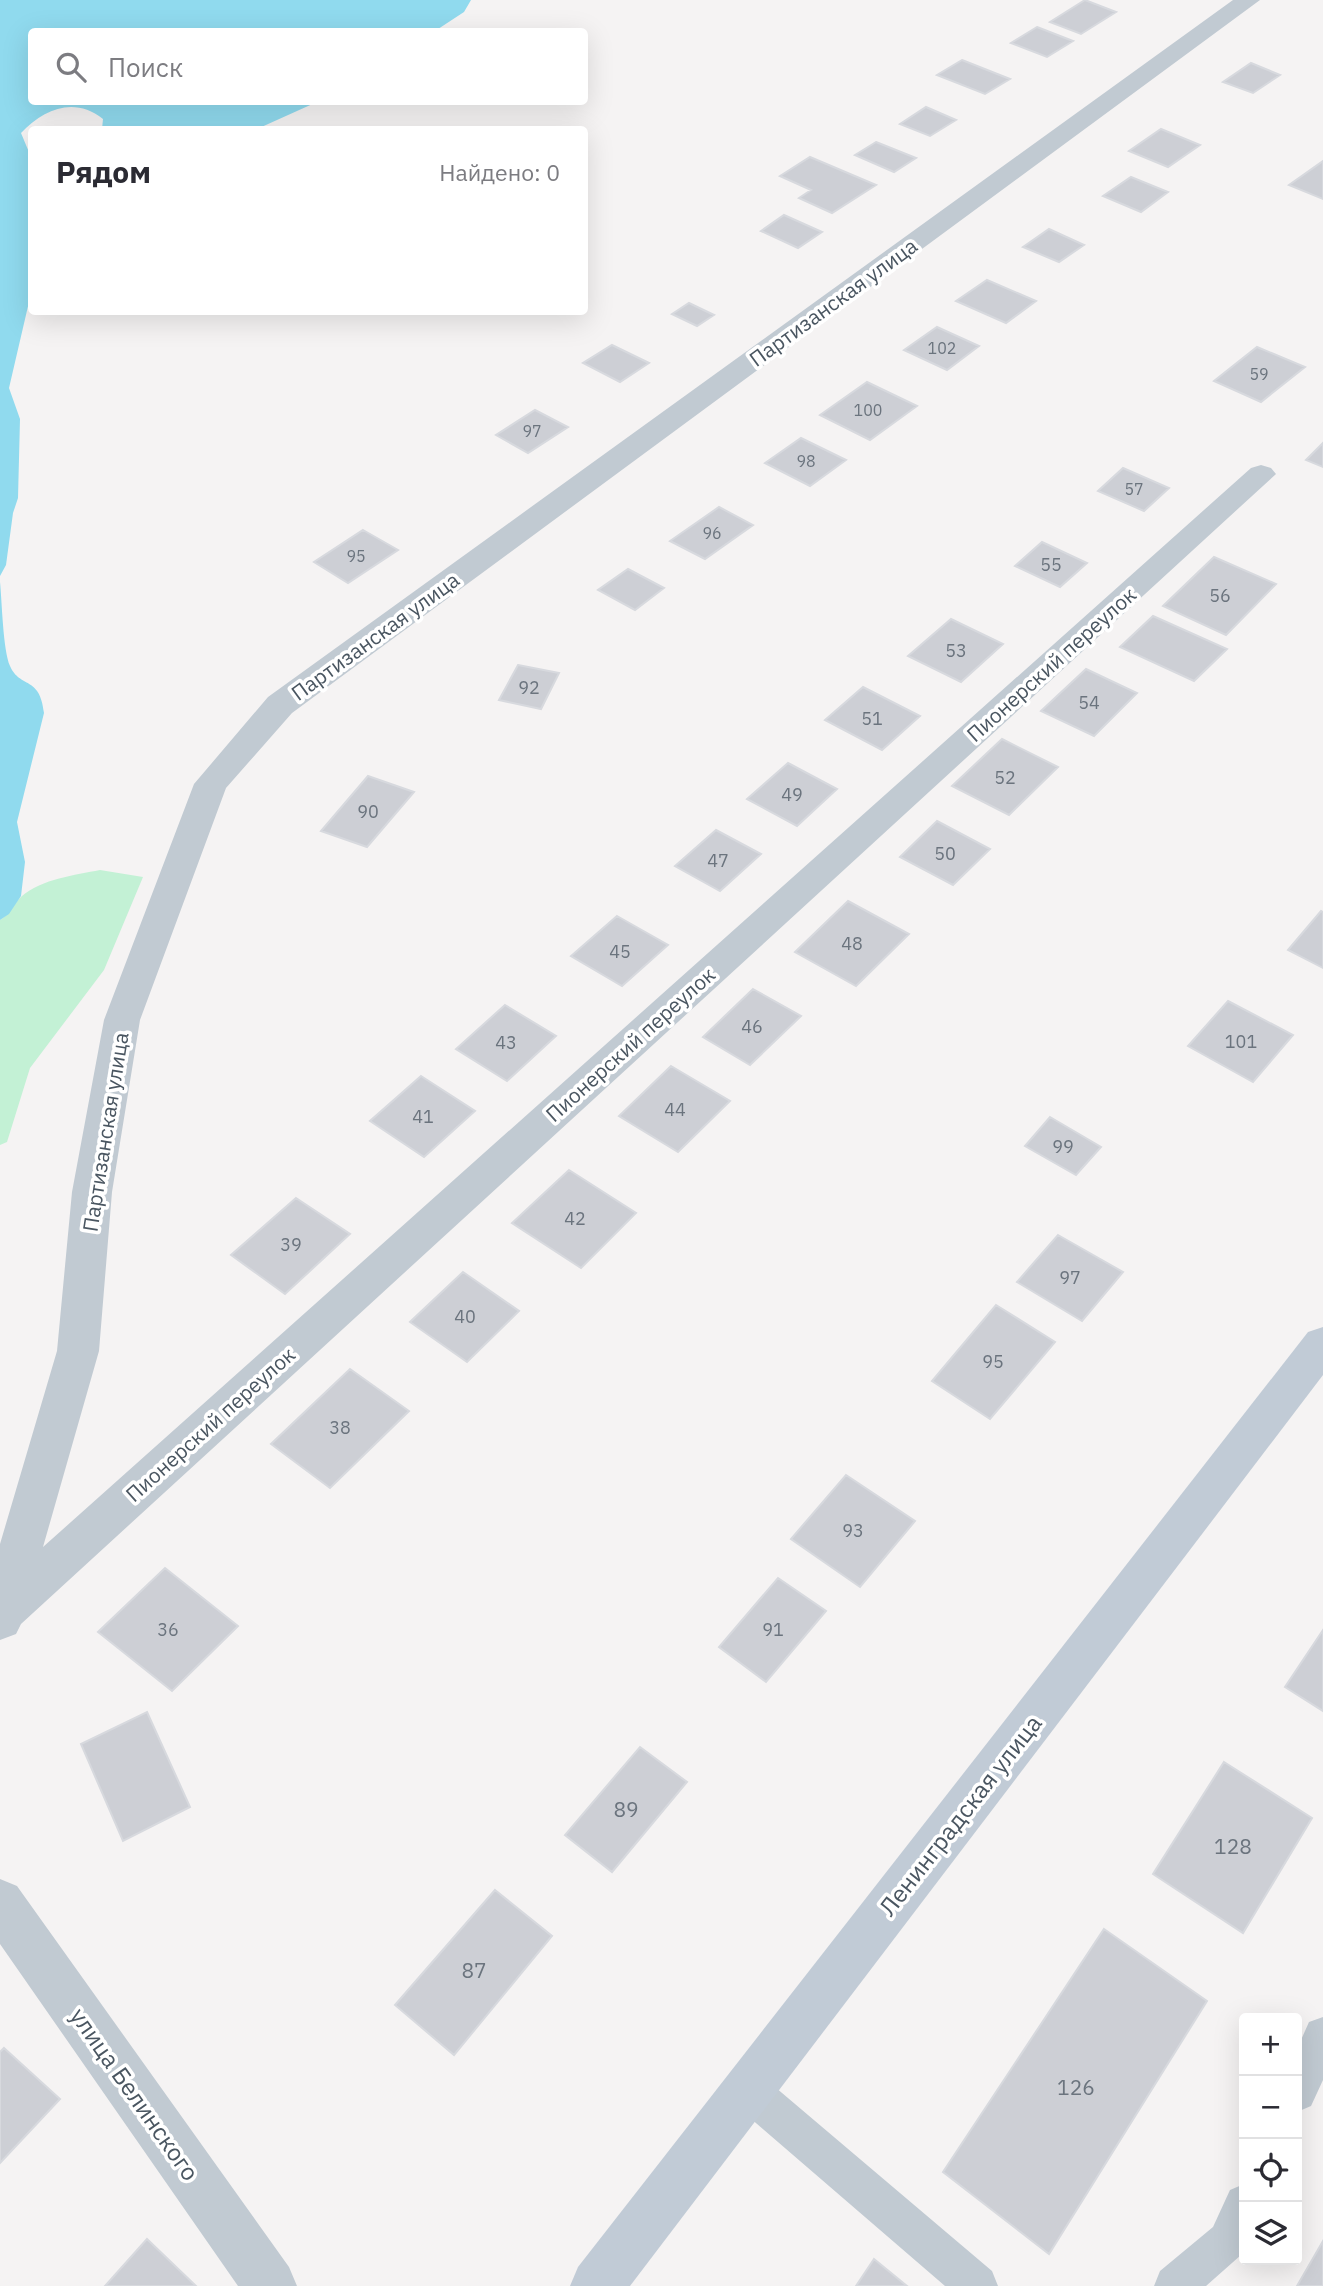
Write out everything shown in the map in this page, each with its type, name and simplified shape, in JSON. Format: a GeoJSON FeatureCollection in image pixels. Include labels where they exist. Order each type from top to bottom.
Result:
{"type":"FeatureCollection","features":[{"type":"Feature","properties":{"kind":"street","name":"Партизанская улица"},"geometry":{"type":"LineString","coordinates":[[1,1615],[78,1351],[92,1192],[122,1020],[211,784],[280,705],[1248,0]]}},
{"type":"Feature","properties":{"kind":"street","name":"Пионерский переулок"},"geometry":{"type":"LineString","coordinates":[[1,1615],[1261,474]]}},
{"type":"Feature","properties":{"kind":"street","name":"Ленинградская улица"},"geometry":{"type":"LineString","coordinates":[[597,2286],[1323,1344]]}},
{"type":"Feature","properties":{"kind":"street","name":"улица Белинского"},"geometry":{"type":"LineString","coordinates":[[0,1903],[271,2286]]}},
{"type":"Feature","properties":{"kind":"lane"},"geometry":{"type":"LineString","coordinates":[[1302,2081],[1323,2036]]}},
{"type":"Feature","properties":{"kind":"lane"},"geometry":{"type":"LineString","coordinates":[[748,2090],[977,2286]]}},
{"type":"Feature","properties":{"kind":"lane"},"geometry":{"type":"LineString","coordinates":[[1175,2286],[1227,2241],[1239,2215]]}},
{"type":"Feature","properties":{"kind":"green space"},"geometry":{"type":"Polygon","coordinates":[[[100,870],[143,877],[104,970],[30,1068],[7,1142],[0,1145],[0,920],[22,896],[39,885],[100,870]]]}},
{"type":"Feature","properties":{"kind":"water"},"geometry":{"type":"Polygon","coordinates":[[[0,0],[471,0],[464,12],[440,28],[28,28],[28,105],[310,105],[264,126],[102,126],[103,119],[92,112],[70,107],[60,108],[39,117],[21,133],[28,150],[28,306],[9,388],[20,419],[18,498],[13,513],[6,565],[0,576],[0,0]]]}},
{"type":"Feature","properties":{"kind":"water"},"geometry":{"type":"Polygon","coordinates":[[[0,582],[4,638],[10,666],[19,678],[34,687],[42,701],[44,713],[17,822],[25,862],[21,896],[9,914],[0,920],[0,582]]]}},
{"type":"Feature","properties":{"kind":"building"},"geometry":{"type":"Polygon","coordinates":[[[1085,0],[1116,12],[1081,34],[1050,22],[1085,0]]]}},
{"type":"Feature","properties":{"kind":"building"},"geometry":{"type":"Polygon","coordinates":[[[1037,27],[1073,41],[1047,57],[1011,43],[1037,27]]]}},
{"type":"Feature","properties":{"kind":"building"},"geometry":{"type":"Polygon","coordinates":[[[962,60],[1010,79],[985,94],[937,75],[962,60]]]}},
{"type":"Feature","properties":{"kind":"building"},"geometry":{"type":"Polygon","coordinates":[[[1251,63],[1280,75],[1253,93],[1223,82],[1251,63]]]}},
{"type":"Feature","properties":{"kind":"building"},"geometry":{"type":"Polygon","coordinates":[[[926,107],[956,120],[930,136],[900,124],[926,107]]]}},
{"type":"Feature","properties":{"kind":"building"},"geometry":{"type":"Polygon","coordinates":[[[1161,129],[1200,145],[1168,167],[1129,151],[1161,129]]]}},
{"type":"Feature","properties":{"kind":"building"},"geometry":{"type":"Polygon","coordinates":[[[876,142],[916,158],[894,172],[855,155],[876,142]]]}},
{"type":"Feature","properties":{"kind":"building"},"geometry":{"type":"Polygon","coordinates":[[[810,157],[876,185],[832,213],[799,198],[811,190],[780,176],[810,157]]]}},
{"type":"Feature","properties":{"kind":"building"},"geometry":{"type":"Polygon","coordinates":[[[1323,161],[1323,199],[1289,185],[1323,161]]]}},
{"type":"Feature","properties":{"kind":"building"},"geometry":{"type":"Polygon","coordinates":[[[1131,177],[1168,192],[1141,212],[1103,196],[1131,177]]]}},
{"type":"Feature","properties":{"kind":"building"},"geometry":{"type":"Polygon","coordinates":[[[784,215],[822,232],[798,248],[761,231],[784,215]]]}},
{"type":"Feature","properties":{"kind":"building"},"geometry":{"type":"Polygon","coordinates":[[[1049,229],[1084,245],[1059,262],[1023,247],[1049,229]]]}},
{"type":"Feature","properties":{"kind":"building"},"geometry":{"type":"Polygon","coordinates":[[[987,280],[1036,301],[1006,323],[956,301],[987,280]]]}},
{"type":"Feature","properties":{"kind":"building"},"geometry":{"type":"Polygon","coordinates":[[[689,303],[714,315],[697,326],[672,314],[689,303]]]}},
{"type":"Feature","properties":{"kind":"building"},"geometry":{"type":"Polygon","coordinates":[[[937,327],[979,346],[947,370],[904,350],[937,327]]]}},
{"type":"Feature","properties":{"kind":"building"},"geometry":{"type":"Polygon","coordinates":[[[612,345],[649,363],[620,382],[583,363],[612,345]]]}},
{"type":"Feature","properties":{"kind":"building"},"geometry":{"type":"Polygon","coordinates":[[[1257,347],[1305,367],[1261,402],[1214,381],[1257,347]]]}},
{"type":"Feature","properties":{"kind":"building"},"geometry":{"type":"Polygon","coordinates":[[[867,382],[917,406],[870,440],[820,415],[867,382]]]}},
{"type":"Feature","properties":{"kind":"building"},"geometry":{"type":"Polygon","coordinates":[[[535,410],[568,427],[528,453],[496,435],[535,410]]]}},
{"type":"Feature","properties":{"kind":"building"},"geometry":{"type":"Polygon","coordinates":[[[801,438],[846,460],[810,486],[765,463],[801,438]]]}},
{"type":"Feature","properties":{"kind":"building"},"geometry":{"type":"Polygon","coordinates":[[[1323,443],[1323,467],[1306,460],[1323,443]]]}},
{"type":"Feature","properties":{"kind":"building"},"geometry":{"type":"Polygon","coordinates":[[[1123,468],[1169,488],[1144,511],[1098,491],[1123,468]]]}},
{"type":"Feature","properties":{"kind":"building"},"geometry":{"type":"Polygon","coordinates":[[[719,507],[753,525],[705,559],[670,541],[719,507]]]}},
{"type":"Feature","properties":{"kind":"building"},"geometry":{"type":"Polygon","coordinates":[[[363,530],[398,550],[348,583],[314,562],[363,530]]]}},
{"type":"Feature","properties":{"kind":"building"},"geometry":{"type":"Polygon","coordinates":[[[1042,542],[1087,563],[1060,587],[1015,566],[1042,542]]]}},
{"type":"Feature","properties":{"kind":"building"},"geometry":{"type":"Polygon","coordinates":[[[1214,557],[1276,584],[1226,635],[1163,606],[1214,557]]]}},
{"type":"Feature","properties":{"kind":"building"},"geometry":{"type":"Polygon","coordinates":[[[628,569],[664,588],[635,610],[598,590],[628,569]]]}},
{"type":"Feature","properties":{"kind":"building"},"geometry":{"type":"Polygon","coordinates":[[[1153,616],[1227,649],[1194,681],[1120,647],[1153,616]]]}},
{"type":"Feature","properties":{"kind":"building"},"geometry":{"type":"Polygon","coordinates":[[[951,619],[1003,644],[961,682],[908,656],[951,619]]]}},
{"type":"Feature","properties":{"kind":"building"},"geometry":{"type":"Polygon","coordinates":[[[518,665],[559,673],[541,709],[499,700],[518,665]]]}},
{"type":"Feature","properties":{"kind":"building"},"geometry":{"type":"Polygon","coordinates":[[[1086,669],[1137,693],[1094,736],[1041,711],[1086,669]]]}},
{"type":"Feature","properties":{"kind":"building"},"geometry":{"type":"Polygon","coordinates":[[[863,687],[920,716],[882,750],[825,720],[863,687]]]}},
{"type":"Feature","properties":{"kind":"building"},"geometry":{"type":"Polygon","coordinates":[[[1002,739],[1058,767],[1009,815],[952,786],[1002,739]]]}},
{"type":"Feature","properties":{"kind":"building"},"geometry":{"type":"Polygon","coordinates":[[[788,763],[837,789],[797,826],[747,799],[788,763]]]}},
{"type":"Feature","properties":{"kind":"building"},"geometry":{"type":"Polygon","coordinates":[[[368,776],[414,792],[367,847],[321,831],[368,776]]]}},
{"type":"Feature","properties":{"kind":"building"},"geometry":{"type":"Polygon","coordinates":[[[937,821],[990,849],[953,885],[900,857],[937,821]]]}},
{"type":"Feature","properties":{"kind":"building"},"geometry":{"type":"Polygon","coordinates":[[[716,830],[761,854],[720,891],[675,866],[716,830]]]}},
{"type":"Feature","properties":{"kind":"building"},"geometry":{"type":"Polygon","coordinates":[[[848,901],[909,934],[856,986],[795,952],[848,901]]]}},
{"type":"Feature","properties":{"kind":"building"},"geometry":{"type":"Polygon","coordinates":[[[1321,911],[1323,912],[1323,968],[1288,950],[1321,911]]]}},
{"type":"Feature","properties":{"kind":"building"},"geometry":{"type":"Polygon","coordinates":[[[617,916],[668,945],[622,986],[571,956],[617,916]]]}},
{"type":"Feature","properties":{"kind":"building"},"geometry":{"type":"Polygon","coordinates":[[[753,989],[801,1016],[750,1065],[703,1037],[753,989]]]}},
{"type":"Feature","properties":{"kind":"building"},"geometry":{"type":"Polygon","coordinates":[[[1228,1001],[1293,1035],[1253,1082],[1188,1046],[1228,1001]]]}},
{"type":"Feature","properties":{"kind":"building"},"geometry":{"type":"Polygon","coordinates":[[[505,1005],[556,1036],[507,1081],[456,1049],[505,1005]]]}},
{"type":"Feature","properties":{"kind":"building"},"geometry":{"type":"Polygon","coordinates":[[[671,1066],[730,1101],[678,1152],[619,1116],[671,1066]]]}},
{"type":"Feature","properties":{"kind":"building"},"geometry":{"type":"Polygon","coordinates":[[[421,1076],[475,1111],[424,1157],[370,1121],[421,1076]]]}},
{"type":"Feature","properties":{"kind":"building"},"geometry":{"type":"Polygon","coordinates":[[[1050,1117],[1101,1147],[1076,1175],[1025,1146],[1050,1117]]]}},
{"type":"Feature","properties":{"kind":"building"},"geometry":{"type":"Polygon","coordinates":[[[569,1170],[636,1213],[581,1268],[512,1223],[569,1170]]]}},
{"type":"Feature","properties":{"kind":"building"},"geometry":{"type":"Polygon","coordinates":[[[296,1198],[350,1234],[285,1294],[231,1255],[296,1198]]]}},
{"type":"Feature","properties":{"kind":"building"},"geometry":{"type":"Polygon","coordinates":[[[1058,1235],[1123,1272],[1082,1321],[1017,1282],[1058,1235]]]}},
{"type":"Feature","properties":{"kind":"building"},"geometry":{"type":"Polygon","coordinates":[[[463,1272],[519,1311],[467,1362],[410,1322],[463,1272]]]}},
{"type":"Feature","properties":{"kind":"building"},"geometry":{"type":"Polygon","coordinates":[[[996,1305],[1055,1342],[990,1419],[932,1381],[996,1305]]]}},
{"type":"Feature","properties":{"kind":"building"},"geometry":{"type":"Polygon","coordinates":[[[350,1369],[409,1411],[330,1488],[271,1444],[350,1369]]]}},
{"type":"Feature","properties":{"kind":"building"},"geometry":{"type":"Polygon","coordinates":[[[846,1475],[915,1521],[860,1587],[791,1539],[846,1475]]]}},
{"type":"Feature","properties":{"kind":"building"},"geometry":{"type":"Polygon","coordinates":[[[165,1568],[238,1626],[172,1691],[98,1632],[165,1568]]]}},
{"type":"Feature","properties":{"kind":"building"},"geometry":{"type":"Polygon","coordinates":[[[778,1578],[826,1611],[766,1682],[719,1647],[778,1578]]]}},
{"type":"Feature","properties":{"kind":"building"},"geometry":{"type":"Polygon","coordinates":[[[1323,1630],[1323,1711],[1285,1687],[1323,1630]]]}},
{"type":"Feature","properties":{"kind":"building"},"geometry":{"type":"Polygon","coordinates":[[[147,1712],[190,1807],[123,1841],[81,1744],[147,1712]]]}},
{"type":"Feature","properties":{"kind":"building"},"geometry":{"type":"Polygon","coordinates":[[[640,1747],[687,1782],[612,1872],[565,1835],[640,1747]]]}},
{"type":"Feature","properties":{"kind":"building"},"geometry":{"type":"Polygon","coordinates":[[[1224,1762],[1312,1818],[1243,1933],[1153,1874],[1224,1762]]]}},
{"type":"Feature","properties":{"kind":"building"},"geometry":{"type":"Polygon","coordinates":[[[495,1890],[552,1936],[454,2055],[395,2005],[495,1890]]]}},
{"type":"Feature","properties":{"kind":"building"},"geometry":{"type":"Polygon","coordinates":[[[1104,1929],[1207,2001],[1049,2254],[943,2172],[1104,1929]]]}},
{"type":"Feature","properties":{"kind":"building"},"geometry":{"type":"Polygon","coordinates":[[[4,2048],[60,2099],[0,2163],[0,2052],[4,2048]]]}},
{"type":"Feature","properties":{"kind":"building"},"geometry":{"type":"Polygon","coordinates":[[[147,2239],[196,2286],[105,2286],[147,2239]]]}},
{"type":"Feature","properties":{"kind":"building"},"geometry":{"type":"Polygon","coordinates":[[[1323,2241],[1323,2286],[1297,2286],[1323,2241]]]}},
{"type":"Feature","properties":{"kind":"building"},"geometry":{"type":"Polygon","coordinates":[[[874,2259],[907,2286],[856,2286],[874,2259]]]}}]}
